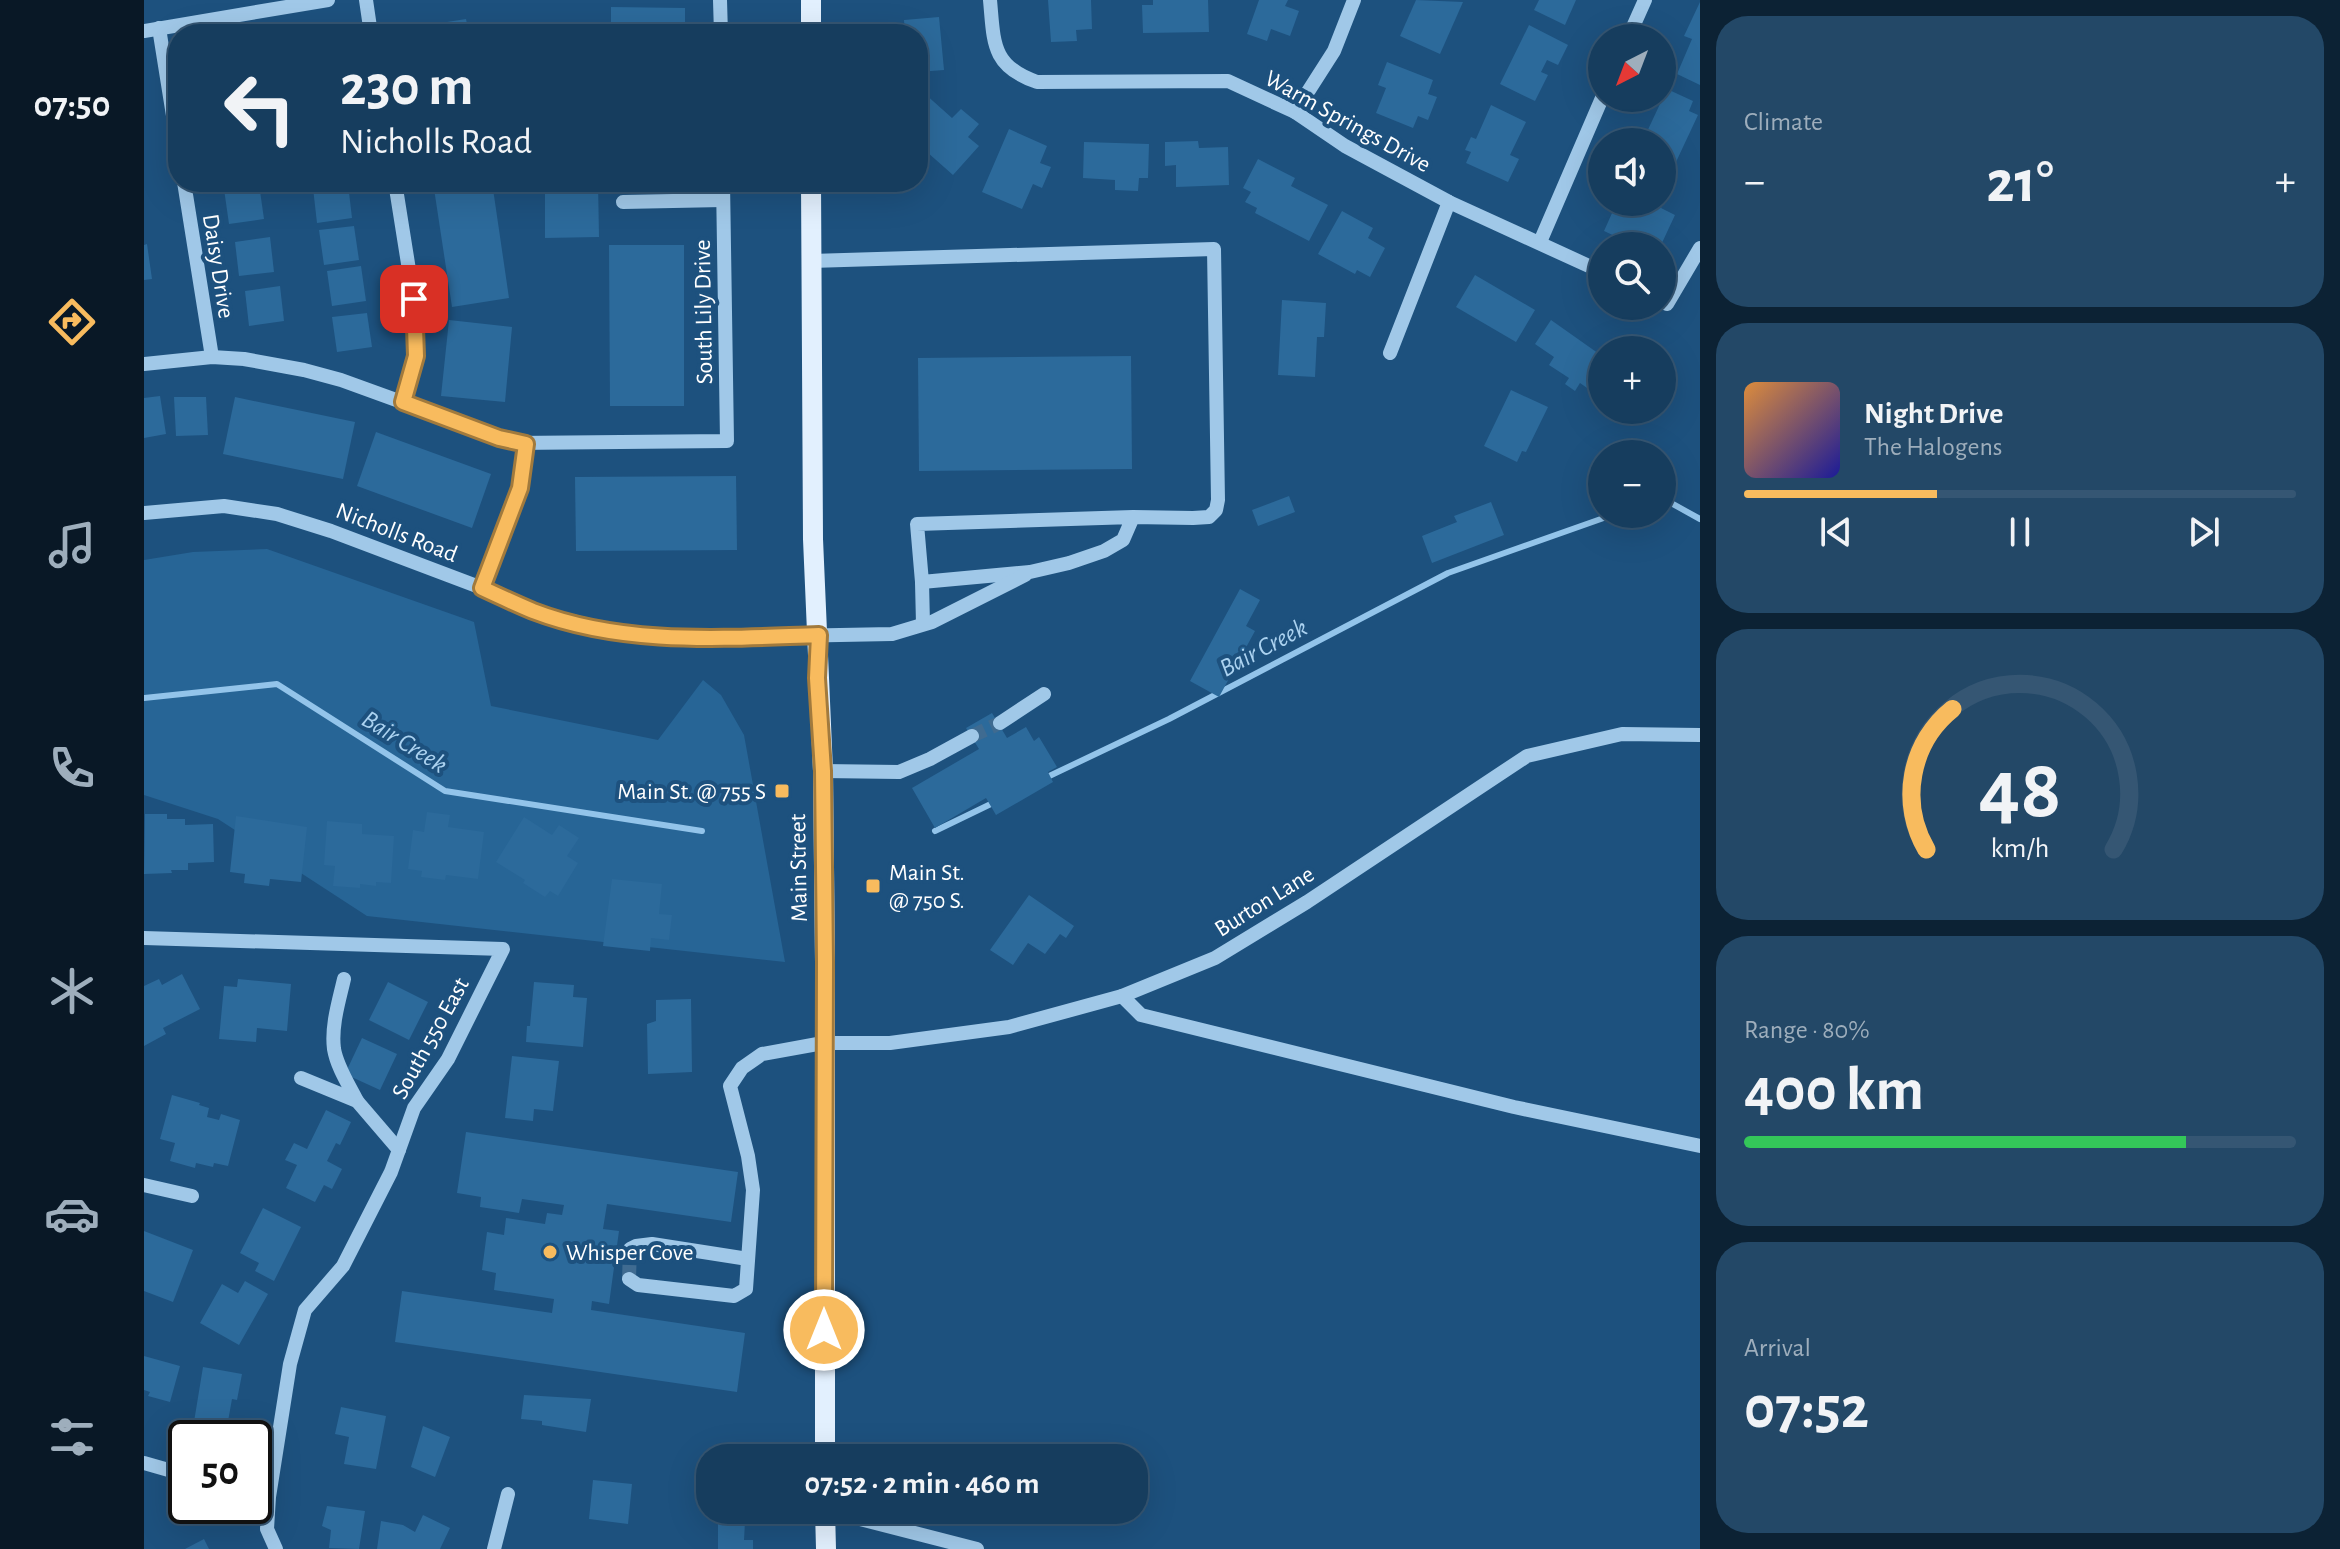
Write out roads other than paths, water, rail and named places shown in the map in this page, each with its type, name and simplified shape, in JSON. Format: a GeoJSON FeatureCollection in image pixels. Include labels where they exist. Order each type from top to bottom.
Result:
{"type":"FeatureCollection","features":[{"type":"Feature","properties":{"kind":"main road"},"geometry":{"type":"LineString","coordinates":[[811,0],[811,24]]}},
{"type":"Feature","properties":{"kind":"main road","name":"Main Street"},"geometry":{"type":"LineString","coordinates":[[811,192],[813,539],[823,771],[825,1444]]}},
{"type":"Feature","properties":{"kind":"main road"},"geometry":{"type":"LineString","coordinates":[[825,1524],[826,1549]]}},
{"type":"Feature","properties":{"kind":"street"},"geometry":{"type":"LineString","coordinates":[[187,24],[328,0]]}},
{"type":"Feature","properties":{"kind":"street"},"geometry":{"type":"LineString","coordinates":[[366,0],[370,24]]}},
{"type":"Feature","properties":{"kind":"street"},"geometry":{"type":"LineString","coordinates":[[720,0],[721,24]]}},
{"type":"Feature","properties":{"kind":"street","name":"Warm Springs Drive"},"geometry":{"type":"LineString","coordinates":[[990,0],[995,48],[1016,74],[1037,82],[1228,81],[1295,112],[1345,146],[1449,202],[1588,265]]}},
{"type":"Feature","properties":{"kind":"street"},"geometry":{"type":"LineString","coordinates":[[1295,112],[1334,51],[1354,0]]}},
{"type":"Feature","properties":{"kind":"street"},"geometry":{"type":"LineString","coordinates":[[1634,24],[1645,0]]}},
{"type":"Feature","properties":{"kind":"street"},"geometry":{"type":"LineString","coordinates":[[152,30],[168,102]]}},
{"type":"Feature","properties":{"kind":"street"},"geometry":{"type":"LineString","coordinates":[[1540,242],[1596,112]]}},
{"type":"Feature","properties":{"kind":"street","name":"Daisy Drive"},"geometry":{"type":"LineString","coordinates":[[186,192],[212,357]]}},
{"type":"Feature","properties":{"kind":"street"},"geometry":{"type":"LineString","coordinates":[[397,192],[417,320],[414,370],[403,402]]}},
{"type":"Feature","properties":{"kind":"street","name":"South Lily Drive"},"geometry":{"type":"LineString","coordinates":[[526,444],[727,441],[723,192]]}},
{"type":"Feature","properties":{"kind":"street"},"geometry":{"type":"LineString","coordinates":[[623,202],[723,200]]}},
{"type":"Feature","properties":{"kind":"street"},"geometry":{"type":"LineString","coordinates":[[1390,353],[1449,202]]}},
{"type":"Feature","properties":{"kind":"street"},"geometry":{"type":"LineString","coordinates":[[1676,285],[1700,248]]}},
{"type":"Feature","properties":{"kind":"street"},"geometry":{"type":"LineString","coordinates":[[811,261],[1214,249],[1216,510],[1209,517],[917,524],[923,624]]}},
{"type":"Feature","properties":{"kind":"street"},"geometry":{"type":"LineString","coordinates":[[144,364],[212,357],[244,359],[304,370],[499,438],[526,444],[520,488],[482,588]]}},
{"type":"Feature","properties":{"kind":"street","name":"Nicholls Road"},"geometry":{"type":"LineString","coordinates":[[144,513],[224,506],[277,514],[482,588],[534,612],[619,632],[682,638],[892,634],[972,603],[1030,572]]}},
{"type":"Feature","properties":{"kind":"street"},"geometry":{"type":"LineString","coordinates":[[922,582],[1030,572],[1104,551],[1123,540],[1133,517]]}},
{"type":"Feature","properties":{"kind":"street"},"geometry":{"type":"LineString","coordinates":[[1000,723],[1044,694]]}},
{"type":"Feature","properties":{"kind":"street","name":"Burton Lane"},"geometry":{"type":"LineString","coordinates":[[748,1259],[753,1190],[748,1156],[730,1086],[742,1068],[762,1054],[823,1043],[890,1043],[1009,1027],[1122,996],[1215,958],[1307,902],[1527,756],[1622,734],[1700,735]]}},
{"type":"Feature","properties":{"kind":"street"},"geometry":{"type":"LineString","coordinates":[[823,771],[899,772],[972,736]]}},
{"type":"Feature","properties":{"kind":"street","name":"South 550 East"},"geometry":{"type":"LineString","coordinates":[[144,938],[503,949],[448,1059],[414,1108],[391,1172],[343,1266],[305,1310],[272,1448]]}},
{"type":"Feature","properties":{"kind":"street"},"geometry":{"type":"LineString","coordinates":[[344,979],[335,1024],[334,1049],[357,1101]]}},
{"type":"Feature","properties":{"kind":"street"},"geometry":{"type":"LineString","coordinates":[[1122,996],[1141,1015],[1514,1107],[1700,1146]]}},
{"type":"Feature","properties":{"kind":"street","name":"South 550 East"},"geometry":{"type":"LineString","coordinates":[[301,1078],[357,1101],[399,1150]]}},
{"type":"Feature","properties":{"kind":"street"},"geometry":{"type":"LineString","coordinates":[[144,1185],[192,1196]]}},
{"type":"Feature","properties":{"kind":"street"},"geometry":{"type":"LineString","coordinates":[[629,1279],[638,1285],[734,1296],[746,1289],[748,1259],[652,1244],[630,1249]]}},
{"type":"Feature","properties":{"kind":"street"},"geometry":{"type":"LineString","coordinates":[[144,1463],[168,1470]]}},
{"type":"Feature","properties":{"kind":"street"},"geometry":{"type":"LineString","coordinates":[[494,1549],[508,1494]]}},
{"type":"Feature","properties":{"kind":"street","name":"South 550 East"},"geometry":{"type":"LineString","coordinates":[[266,1524],[276,1549]]}},
{"type":"Feature","properties":{"kind":"street"},"geometry":{"type":"LineString","coordinates":[[880,1524],[977,1549]]}},
{"type":"Feature","properties":{"kind":"waterway","name":"Bair Creek"},"geometry":{"type":"LineString","coordinates":[[1676,506],[1700,519]]}},
{"type":"Feature","properties":{"kind":"waterway","name":"Bair Creek"},"geometry":{"type":"LineString","coordinates":[[1043,779],[1169,719],[1448,573],[1588,524]]}},
{"type":"Feature","properties":{"kind":"waterway","name":"Bair Creek"},"geometry":{"type":"LineString","coordinates":[[144,698],[277,684],[445,791],[702,831]]}},
{"type":"Feature","properties":{"kind":"waterway","name":"Bair Creek"},"geometry":{"type":"LineString","coordinates":[[935,831],[997,801]]}},
{"type":"Feature","properties":{"kind":"tunnel"},"geometry":{"type":"LineString","coordinates":[[972,736],[1000,723]]}},
{"type":"Feature","properties":{"kind":"tunnel"},"geometry":{"type":"LineString","coordinates":[[629,1279],[630,1249]]}},
{"type":"Feature","properties":{"kind":"place","name":"Main St. @ 755 S"},"geometry":{"type":"Point","coordinates":[782,791]}},
{"type":"Feature","properties":{"kind":"place","name":"Main St. @ 750 S."},"geometry":{"type":"Point","coordinates":[873,886]}},
{"type":"Feature","properties":{"kind":"place","name":"Whisper Cove"},"geometry":{"type":"Point","coordinates":[550,1252]}}]}
